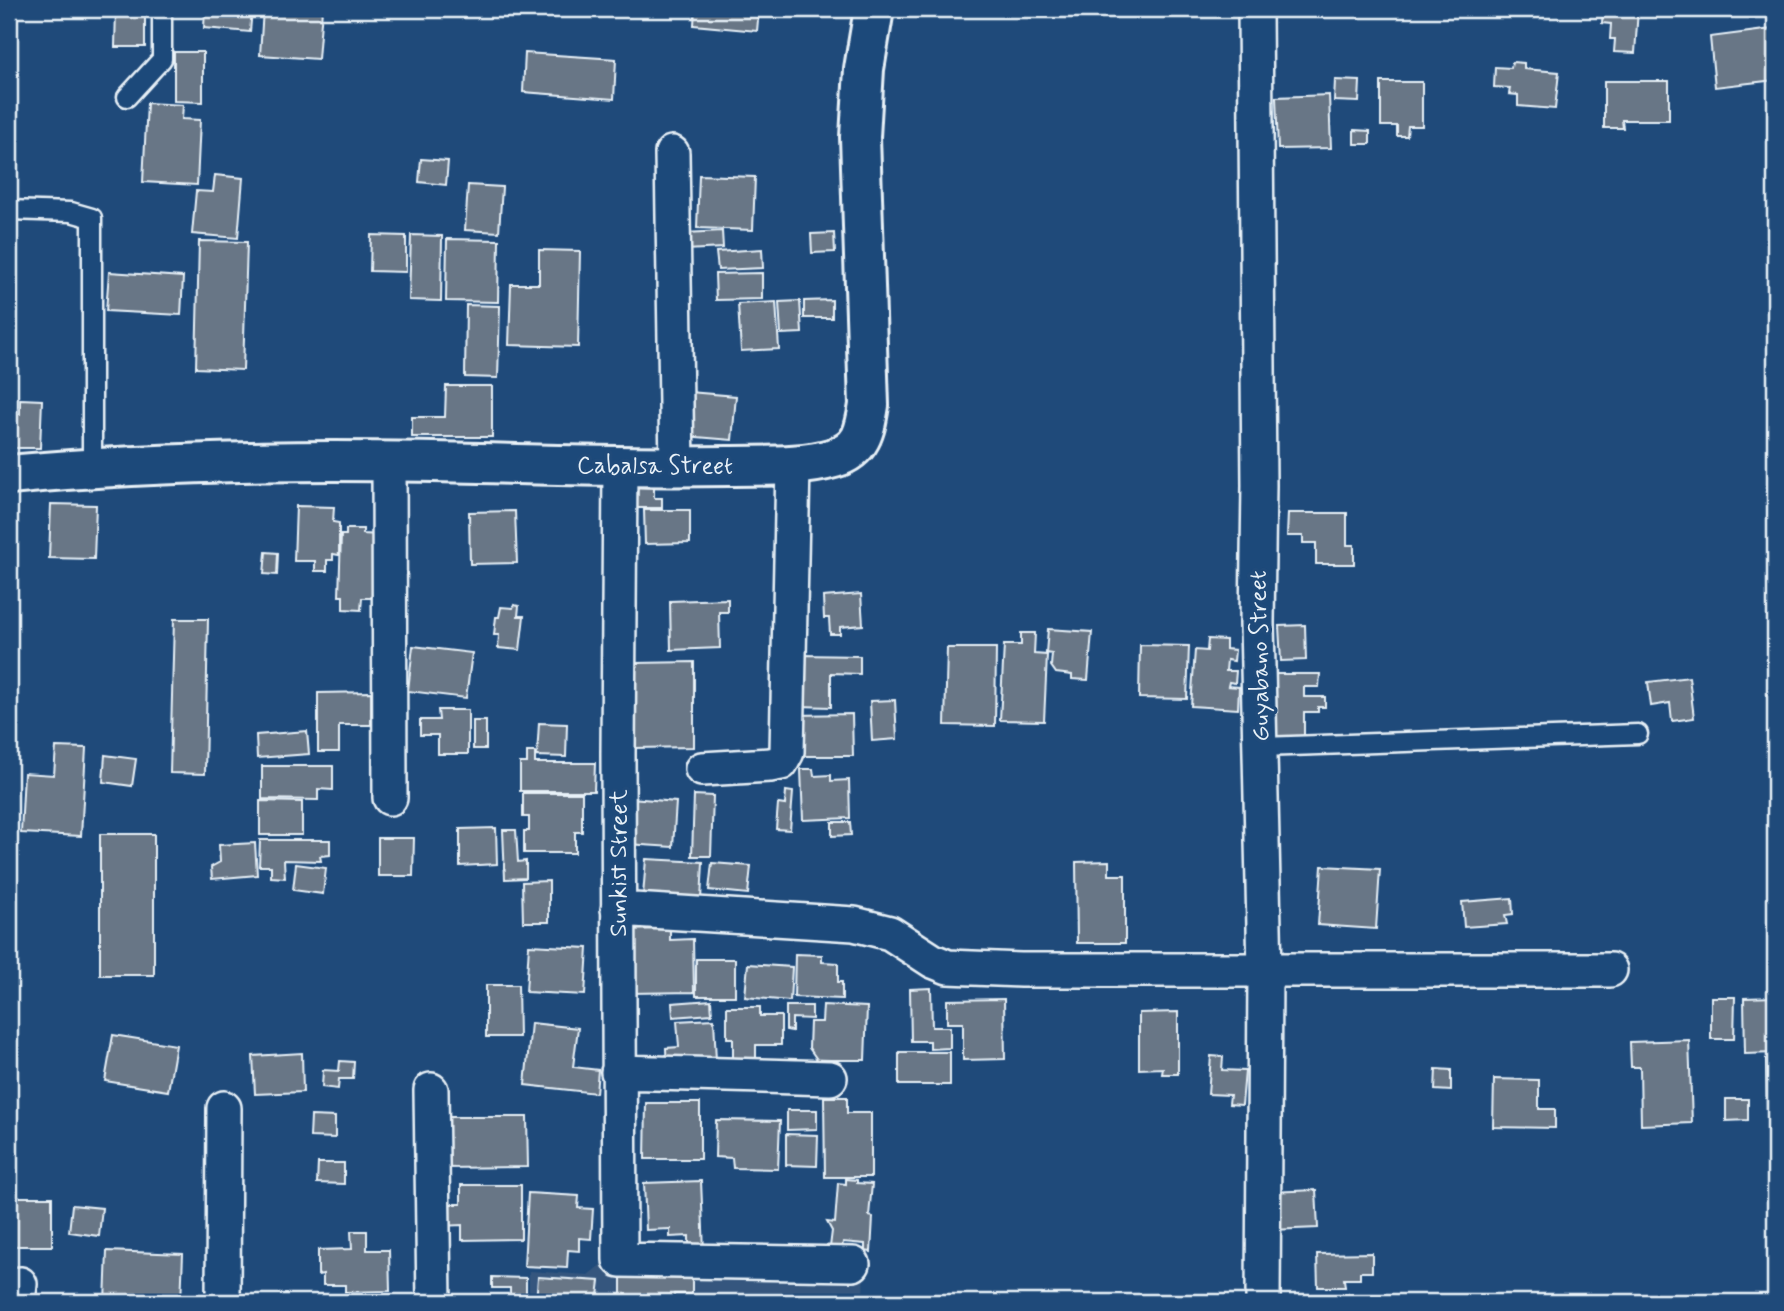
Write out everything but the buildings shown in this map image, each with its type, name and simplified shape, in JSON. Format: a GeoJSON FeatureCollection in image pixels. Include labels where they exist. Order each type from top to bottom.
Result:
{"type":"FeatureCollection","features":[{"type":"Feature","properties":{"kind":"street","name":"Cabalsa Street"},"geometry":{"type":"LineString","coordinates":[[9,475],[160,463],[389,460],[677,467],[793,465],[835,458],[854,449],[864,431],[869,405],[860,137],[864,69],[874,9]]}},
{"type":"Feature","properties":{"kind":"street","name":"Guyabano Street"},"geometry":{"type":"LineString","coordinates":[[1255,9],[1259,471],[1257,623],[1265,971],[1263,1302]]}},
{"type":"Feature","properties":{"kind":"street"},"geometry":{"type":"LineString","coordinates":[[672,153],[677,467]]}},
{"type":"Feature","properties":{"kind":"street"},"geometry":{"type":"LineString","coordinates":[[389,460],[390,798]]}},
{"type":"Feature","properties":{"kind":"street"},"geometry":{"type":"LineString","coordinates":[[702,769],[781,763],[788,752],[793,465]]}},
{"type":"Feature","properties":{"kind":"street","name":"Sunkist Street"},"geometry":{"type":"LineString","coordinates":[[620,466],[620,1260],[853,1264]]}},
{"type":"Feature","properties":{"kind":"street"},"geometry":{"type":"LineString","coordinates":[[618,909],[854,924],[890,933],[933,961],[948,967],[1021,970],[1610,970]]}},
{"type":"Feature","properties":{"kind":"street"},"geometry":{"type":"LineString","coordinates":[[618,1072],[830,1078]]}},
{"type":"Feature","properties":{"kind":"street"},"geometry":{"type":"LineString","coordinates":[[432,1090],[434,1302]]}},
{"type":"Feature","properties":{"kind":"street"},"geometry":{"type":"LineString","coordinates":[[223,1302],[224,1108]]}},
{"type":"Feature","properties":{"kind":"lane"},"geometry":{"type":"LineString","coordinates":[[127,97],[162,59],[162,9]]}},
{"type":"Feature","properties":{"kind":"lane"},"geometry":{"type":"LineString","coordinates":[[9,210],[71,212],[92,218],[92,467]]}},
{"type":"Feature","properties":{"kind":"lane"},"geometry":{"type":"LineString","coordinates":[[1260,747],[1638,734]]}},
{"type":"Feature","properties":{"kind":"shaded area"},"geometry":{"type":"Polygon","coordinates":[[[623,1257],[864,1262],[863,1302],[529,1302],[529,1271],[588,1275],[603,1263],[623,1257]]]}}]}
